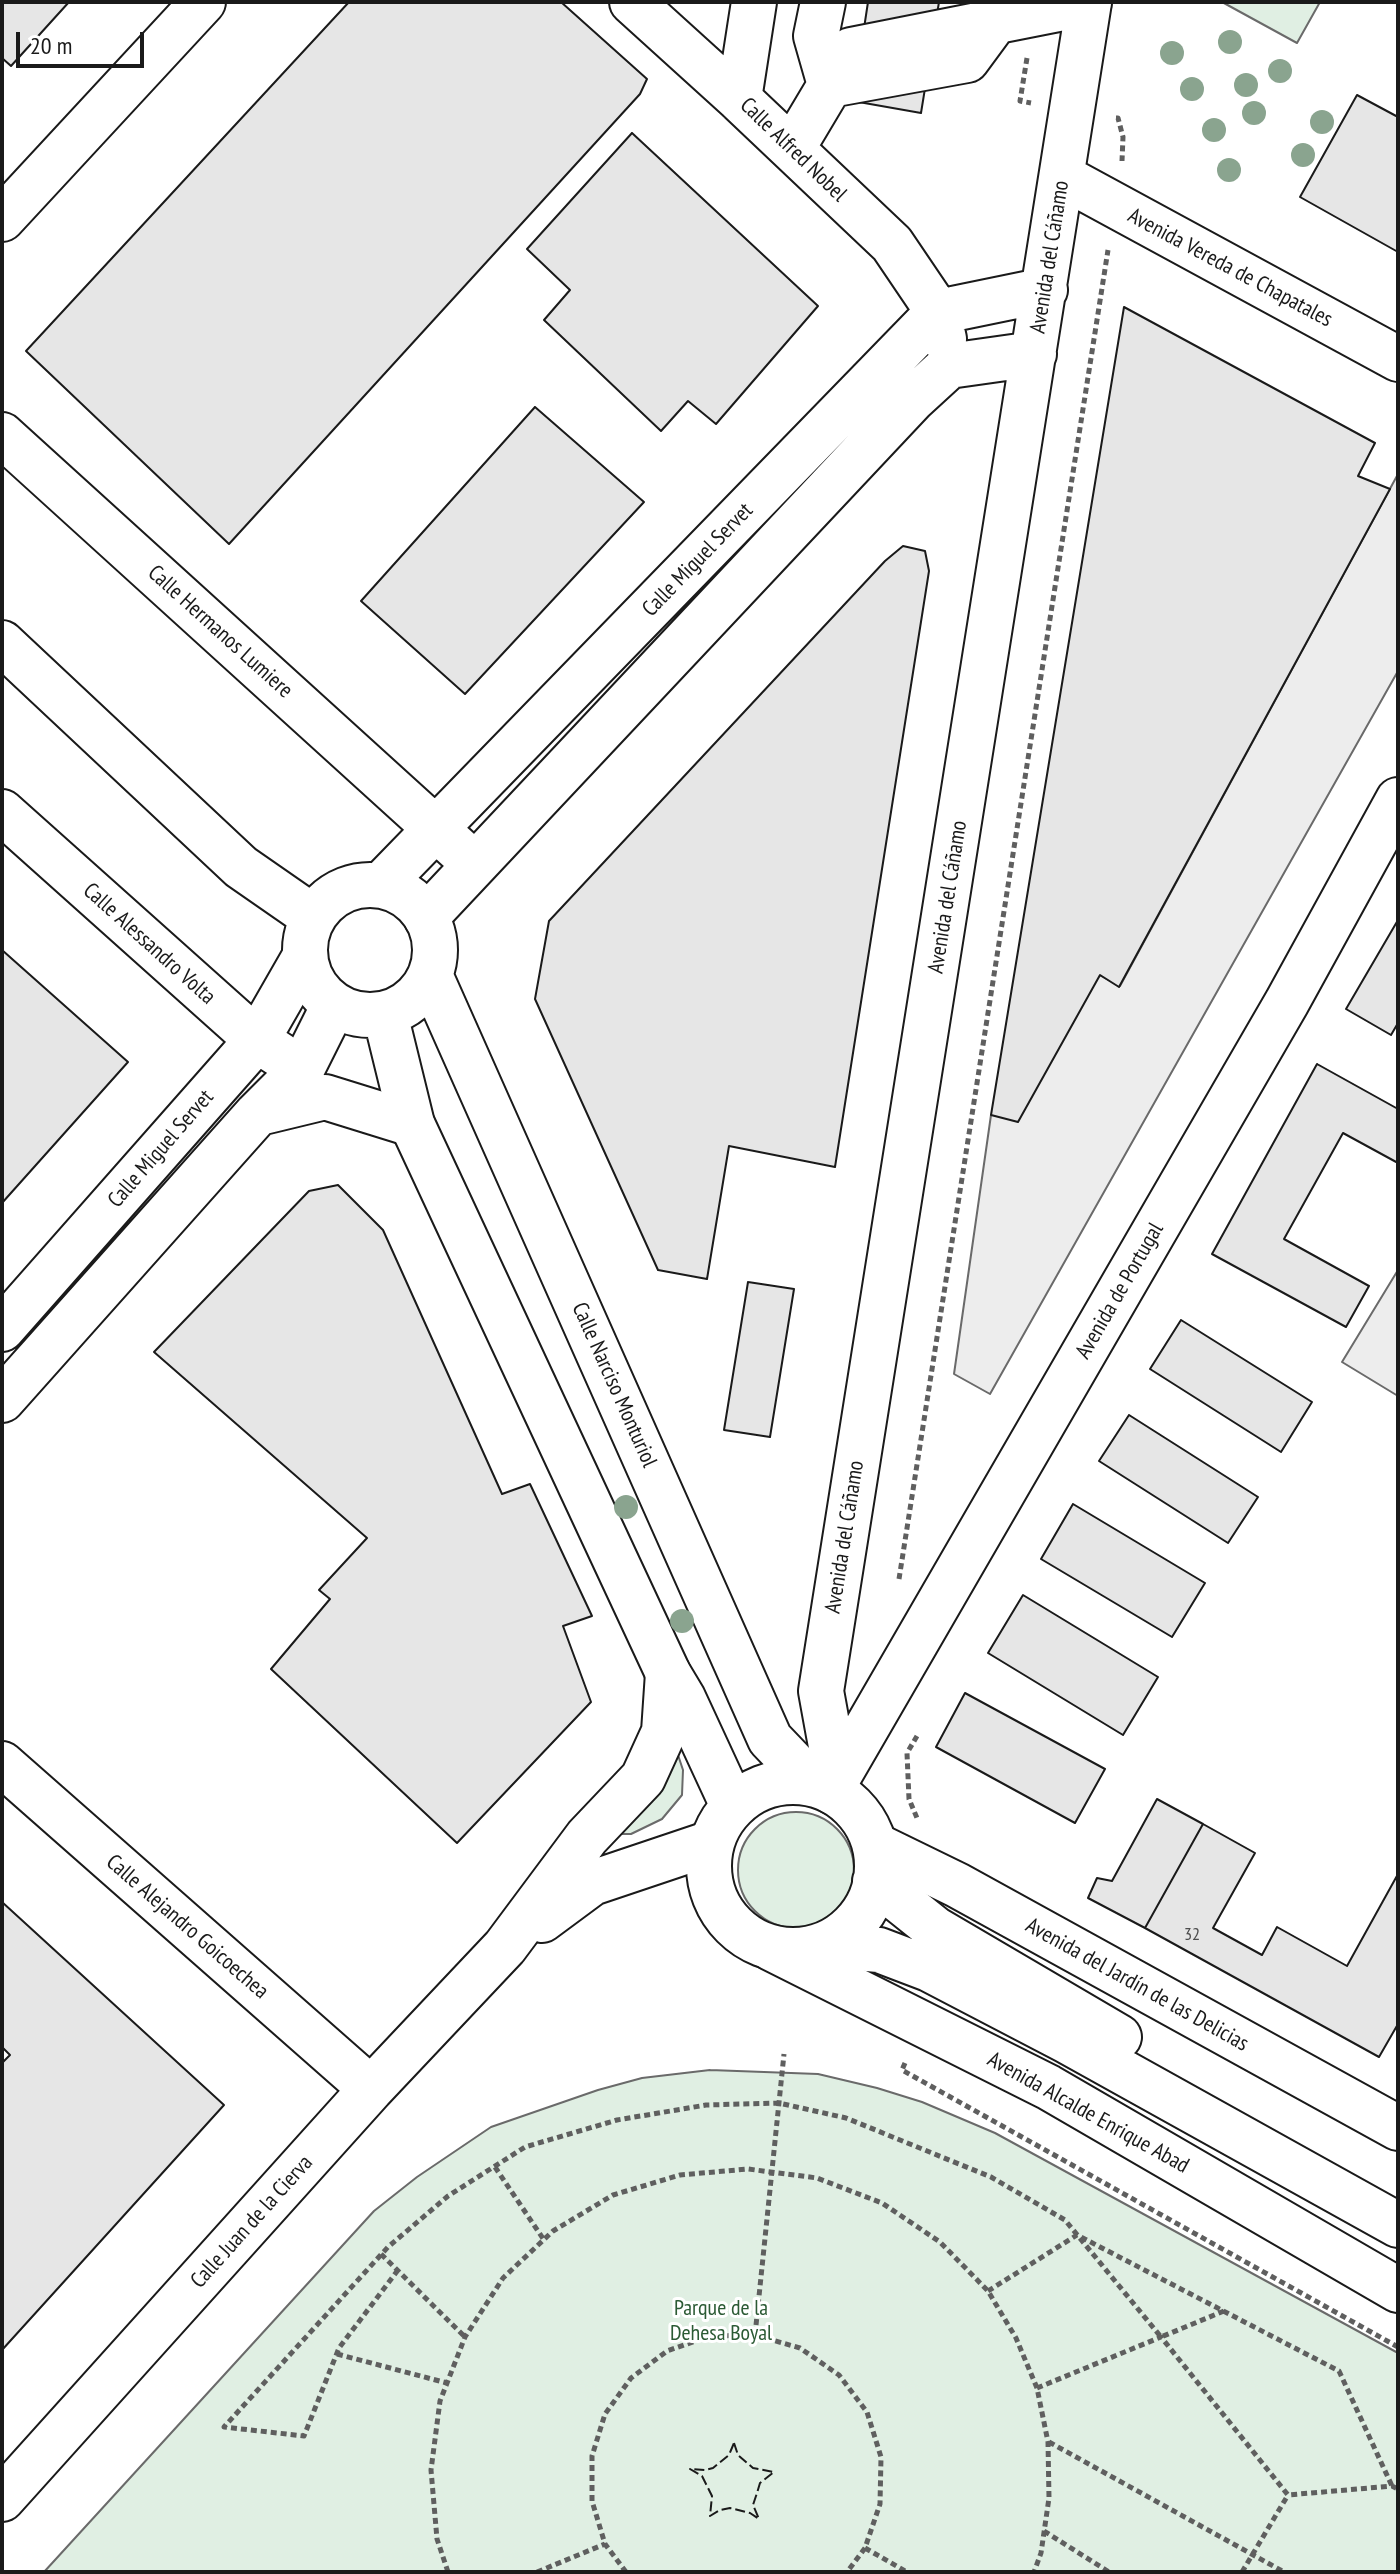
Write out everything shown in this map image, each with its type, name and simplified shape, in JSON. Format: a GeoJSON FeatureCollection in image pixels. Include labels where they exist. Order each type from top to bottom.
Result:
{"type":"FeatureCollection","features":[{"type":"Feature","properties":{"kind":"street"},"geometry":{"type":"LineString","coordinates":[[2,219],[203,2]]}},
{"type":"Feature","properties":{"kind":"street","name":"Calle Alfred Nobel"},"geometry":{"type":"LineString","coordinates":[[632,2],[892,244],[938,312]]}},
{"type":"Feature","properties":{"kind":"street"},"geometry":{"type":"LineString","coordinates":[[739,99],[754,2]]}},
{"type":"Feature","properties":{"kind":"street"},"geometry":{"type":"LineString","coordinates":[[823,2],[816,36],[830,85]]}},
{"type":"Feature","properties":{"kind":"street"},"geometry":{"type":"LineString","coordinates":[[792,149],[851,50],[1089,2]]}},
{"type":"Feature","properties":{"kind":"street","name":"Avenida del Cáñamo"},"geometry":{"type":"LineString","coordinates":[[828,1785],[821,1691],[1089,2]]}},
{"type":"Feature","properties":{"kind":"street","name":"Avenida Vereda de Chapatales"},"geometry":{"type":"LineString","coordinates":[[1063,177],[1398,359]]}},
{"type":"Feature","properties":{"kind":"street"},"geometry":{"type":"LineString","coordinates":[[949,366],[938,312],[1045,290]]}},
{"type":"Feature","properties":{"kind":"street","name":"Calle Miguel Servet"},"geometry":{"type":"LineString","coordinates":[[381,885],[938,312]]}},
{"type":"Feature","properties":{"kind":"street"},"geometry":{"type":"LineString","coordinates":[[426,917],[913,399],[949,366],[1034,354]]}},
{"type":"Feature","properties":{"kind":"street","name":"Calle Hermanos Lumiere"},"geometry":{"type":"LineString","coordinates":[[2,435],[476,865]]}},
{"type":"Feature","properties":{"kind":"street"},"geometry":{"type":"LineString","coordinates":[[2,643],[241,867],[308,937]]}},
{"type":"Feature","properties":{"kind":"street","name":"Avenida de Portugal"},"geometry":{"type":"LineString","coordinates":[[828,1785],[924,1627],[1287,1002],[1398,800]]}},
{"type":"Feature","properties":{"kind":"street","name":"Calle Alessandro Volta"},"geometry":{"type":"LineString","coordinates":[[2,812],[257,1040],[302,1069]]}},
{"type":"Feature","properties":{"kind":"street"},"geometry":{"type":"LineString","coordinates":[[361,885],[381,885],[399,891],[415,902],[434,936],[435,956],[430,975],[419,993],[404,1006],[385,1014],[350,1012],[334,1005],[319,992],[309,976],[308,937],[327,900],[343,890],[361,885]]}},
{"type":"Feature","properties":{"kind":"street","name":"Calle Miguel Servet"},"geometry":{"type":"LineString","coordinates":[[2,1329],[257,1040],[308,937]]}},
{"type":"Feature","properties":{"kind":"street","name":"Calle Narciso Monturiol"},"geometry":{"type":"LineString","coordinates":[[430,975],[770,1739],[828,1785]]}},
{"type":"Feature","properties":{"kind":"street"},"geometry":{"type":"LineString","coordinates":[[2,1400],[257,1114],[302,1069],[334,1005]]}},
{"type":"Feature","properties":{"kind":"street"},"geometry":{"type":"LineString","coordinates":[[385,1014],[412,1124],[733,1806]]}},
{"type":"Feature","properties":{"kind":"street"},"geometry":{"type":"LineString","coordinates":[[257,1114],[325,1097],[412,1124]]}},
{"type":"Feature","properties":{"kind":"street"},"geometry":{"type":"LineString","coordinates":[[505,1947],[587,1837],[643,1778],[664,1732],[668,1673]]}},
{"type":"Feature","properties":{"kind":"street","name":"Calle Alejandro Goicoechea"},"geometry":{"type":"LineString","coordinates":[[2,1764],[371,2089]]}},
{"type":"Feature","properties":{"kind":"street"},"geometry":{"type":"LineString","coordinates":[[824,1945],[845,1932],[863,1913],[873,1892],[875,1863],[866,1823],[852,1805],[828,1785],[785,1781],[757,1789],[733,1806],[720,1823],[711,1843],[708,1869],[713,1895],[726,1919],[746,1937],[771,1948],[797,1950],[824,1945],[879,1950],[929,1969],[1067,2041],[1398,2225]]}},
{"type":"Feature","properties":{"kind":"street"},"geometry":{"type":"LineString","coordinates":[[505,1947],[592,1883],[711,1843]]}},
{"type":"Feature","properties":{"kind":"street"},"geometry":{"type":"LineString","coordinates":[[875,1863],[935,1929],[1132,2045],[1398,2191]]}},
{"type":"Feature","properties":{"kind":"street","name":"Avenida del Jardín de las Delicias"},"geometry":{"type":"LineString","coordinates":[[875,1863],[957,1885],[1396,2123]]}},
{"type":"Feature","properties":{"kind":"street","name":"Calle Juan de la Cierva"},"geometry":{"type":"LineString","coordinates":[[2,2499],[371,2089],[505,1947]]}},
{"type":"Feature","properties":{"kind":"street","name":"Avenida Alcalde Enrique Abad"},"geometry":{"type":"LineString","coordinates":[[771,1948],[1048,2087],[1398,2290]]}},
{"type":"Feature","properties":{"kind":"path"},"geometry":{"type":"LineString","coordinates":[[924,1627],[895,1608],[1123,156],[1123,137],[1118,118],[1020,101],[1015,18]]}},
{"type":"Feature","properties":{"kind":"path"},"geometry":{"type":"LineString","coordinates":[[920,1729],[907,1753],[909,1799],[921,1827]]}},
{"type":"Feature","properties":{"kind":"path"},"geometry":{"type":"LineString","coordinates":[[928,2025],[902,2070],[1398,2347]]}},
{"type":"Feature","properties":{"kind":"path"},"geometry":{"type":"LineString","coordinates":[[755,2335],[784,2054]]}},
{"type":"Feature","properties":{"kind":"path"},"geometry":{"type":"LineString","coordinates":[[398,2270],[337,2354],[304,2436],[224,2427],[381,2254],[448,2196],[525,2147],[617,2120],[706,2105],[779,2103],[846,2118],[991,2177],[1065,2220],[1288,2495]]}},
{"type":"Feature","properties":{"kind":"path"},"geometry":{"type":"LineString","coordinates":[[495,2167],[544,2240]]}},
{"type":"Feature","properties":{"kind":"path"},"geometry":{"type":"LineString","coordinates":[[448,2572],[437,2539],[431,2470],[440,2401],[465,2337],[503,2278],[553,2231],[613,2195],[680,2175],[748,2169],[817,2178],[882,2203],[940,2242],[988,2291],[1016,2338],[1037,2388],[1048,2442],[1049,2498],[1034,2572]]}},
{"type":"Feature","properties":{"kind":"path"},"geometry":{"type":"LineString","coordinates":[[988,2291],[1077,2235]]}},
{"type":"Feature","properties":{"kind":"path"},"geometry":{"type":"LineString","coordinates":[[1077,2235],[1339,2371],[1395,2487],[1288,2495]]}},
{"type":"Feature","properties":{"kind":"path"},"geometry":{"type":"LineString","coordinates":[[381,2254],[465,2337]]}},
{"type":"Feature","properties":{"kind":"path"},"geometry":{"type":"LineString","coordinates":[[1037,2388],[1224,2311]]}},
{"type":"Feature","properties":{"kind":"path"},"geometry":{"type":"LineString","coordinates":[[626,2572],[605,2544],[592,2501],[592,2456],[605,2414],[631,2378],[667,2351],[710,2336],[755,2335],[800,2348],[839,2375],[867,2412],[881,2457],[880,2504],[865,2548],[847,2572]]}},
{"type":"Feature","properties":{"kind":"path"},"geometry":{"type":"LineString","coordinates":[[337,2354],[447,2383]]}},
{"type":"Feature","properties":{"kind":"path"},"geometry":{"type":"LineString","coordinates":[[1048,2442],[1284,2572]]}},
{"type":"Feature","properties":{"kind":"path"},"geometry":{"type":"LineString","coordinates":[[1242,2572],[1288,2495]]}},
{"type":"Feature","properties":{"kind":"path"},"geometry":{"type":"LineString","coordinates":[[1044,2531],[1109,2572]]}},
{"type":"Feature","properties":{"kind":"path"},"geometry":{"type":"LineString","coordinates":[[537,2572],[605,2544]]}},
{"type":"Feature","properties":{"kind":"path"},"geometry":{"type":"LineString","coordinates":[[865,2548],[907,2572]]}},
{"type":"Feature","properties":{"kind":"green space"},"geometry":{"type":"Polygon","coordinates":[[[1222,2],[1320,2],[1297,43],[1222,2]]]}},
{"type":"Feature","properties":{"kind":"green space"},"geometry":{"type":"Polygon","coordinates":[[[676,1749],[683,1770],[682,1795],[662,1819],[631,1834],[610,1834],[676,1749]]]}},
{"type":"Feature","properties":{"kind":"green space"},"geometry":{"type":"Polygon","coordinates":[[[796,1812],[818,1816],[837,1829],[850,1848],[854,1870],[850,1892],[837,1911],[818,1924],[796,1928],[774,1924],[755,1911],[742,1892],[738,1870],[742,1848],[755,1829],[774,1816],[796,1812]]]}},
{"type":"Feature","properties":{"kind":"green space","name":"Parque de la Dehesa Boyal"},"geometry":{"type":"Polygon","coordinates":[[[710,2070],[818,2074],[922,2102],[995,2133],[1398,2353],[1398,2572],[44,2572],[374,2211],[417,2177],[491,2127],[642,2078],[710,2070]]]}},
{"type":"Feature","properties":{"kind":"shaded area"},"geometry":{"type":"Polygon","coordinates":[[[1398,474],[1398,671],[990,1394],[954,1374],[991,1115],[1100,975],[1120,986],[1398,474]]]}},
{"type":"Feature","properties":{"kind":"shaded area"},"geometry":{"type":"Polygon","coordinates":[[[1398,1270],[1398,1396],[1342,1362],[1398,1270]]]}},
{"type":"Feature","properties":{"kind":"building"},"geometry":{"type":"Polygon","coordinates":[[[2,2],[69,2],[11,66],[2,58],[2,2]]]}},
{"type":"Feature","properties":{"kind":"building"},"geometry":{"type":"Polygon","coordinates":[[[349,2],[561,2],[647,79],[640,94],[229,544],[26,351],[349,2]]]}},
{"type":"Feature","properties":{"kind":"building"},"geometry":{"type":"Polygon","coordinates":[[[868,2],[939,2],[921,113],[853,101],[868,2]]]}},
{"type":"Feature","properties":{"kind":"building"},"geometry":{"type":"Polygon","coordinates":[[[1357,95],[1398,117],[1398,252],[1300,197],[1357,95]]]}},
{"type":"Feature","properties":{"kind":"building"},"geometry":{"type":"Polygon","coordinates":[[[632,133],[818,306],[716,424],[688,401],[661,431],[544,320],[570,290],[527,249],[632,133]]]}},
{"type":"Feature","properties":{"kind":"building"},"geometry":{"type":"Polygon","coordinates":[[[1124,307],[1375,443],[1358,476],[1390,489],[1119,987],[1100,975],[1018,1122],[991,1115],[1124,307]]]}},
{"type":"Feature","properties":{"kind":"building"},"geometry":{"type":"Polygon","coordinates":[[[535,407],[644,502],[465,694],[361,601],[535,407]]]}},
{"type":"Feature","properties":{"kind":"building"},"geometry":{"type":"Polygon","coordinates":[[[903,546],[925,551],[929,571],[835,1167],[729,1146],[707,1279],[658,1270],[535,999],[549,921],[885,561],[903,546]]]}},
{"type":"Feature","properties":{"kind":"building"},"geometry":{"type":"Polygon","coordinates":[[[1398,920],[1398,1023],[1391,1035],[1346,1009],[1398,920]]]}},
{"type":"Feature","properties":{"kind":"building"},"geometry":{"type":"Polygon","coordinates":[[[2,950],[128,1062],[2,1203],[2,950]]]}},
{"type":"Feature","properties":{"kind":"building"},"geometry":{"type":"Polygon","coordinates":[[[1317,1064],[1398,1109],[1398,1163],[1343,1133],[1284,1239],[1369,1286],[1346,1327],[1212,1254],[1317,1064]]]}},
{"type":"Feature","properties":{"kind":"building"},"geometry":{"type":"Polygon","coordinates":[[[338,1185],[383,1230],[502,1494],[530,1484],[592,1616],[563,1626],[591,1702],[457,1843],[271,1669],[330,1599],[319,1590],[367,1538],[154,1352],[309,1191],[338,1185]]]}},
{"type":"Feature","properties":{"kind":"building"},"geometry":{"type":"Polygon","coordinates":[[[748,1282],[794,1289],[770,1437],[724,1430],[748,1282]]]}},
{"type":"Feature","properties":{"kind":"building"},"geometry":{"type":"Polygon","coordinates":[[[1181,1320],[1312,1402],[1281,1452],[1150,1369],[1181,1320]]]}},
{"type":"Feature","properties":{"kind":"building"},"geometry":{"type":"Polygon","coordinates":[[[1129,1415],[1258,1497],[1228,1543],[1099,1461],[1129,1415]]]}},
{"type":"Feature","properties":{"kind":"building"},"geometry":{"type":"Polygon","coordinates":[[[1073,1504],[1205,1583],[1172,1637],[1041,1559],[1073,1504]]]}},
{"type":"Feature","properties":{"kind":"building"},"geometry":{"type":"Polygon","coordinates":[[[1023,1595],[1158,1677],[1123,1735],[988,1653],[1023,1595]]]}},
{"type":"Feature","properties":{"kind":"building"},"geometry":{"type":"Polygon","coordinates":[[[965,1693],[1105,1769],[1075,1823],[936,1747],[965,1693]]]}},
{"type":"Feature","properties":{"kind":"building"},"geometry":{"type":"Polygon","coordinates":[[[1157,1799],[1203,1824],[1145,1928],[1088,1898],[1097,1878],[1112,1881],[1157,1799]]]}},
{"type":"Feature","properties":{"kind":"building"},"geometry":{"type":"Polygon","coordinates":[[[1203,1824],[1255,1853],[1213,1928],[1262,1955],[1277,1927],[1347,1966],[1398,1874],[1398,2024],[1379,2057],[1145,1928],[1203,1824]]]}},
{"type":"Feature","properties":{"kind":"building"},"geometry":{"type":"Polygon","coordinates":[[[2,1902],[224,2105],[2,2350],[2,2063],[10,2055],[2,2047],[2,1902]]]}},
{"type":"Feature","properties":{"kind":"fence"},"geometry":{"type":"LineString","coordinates":[[734,2443],[738,2455],[753,2468],[774,2472],[760,2483],[753,2505],[759,2519],[750,2513],[730,2508],[710,2516],[712,2496],[702,2476],[690,2469],[713,2468],[729,2455],[734,2443]]}}]}
